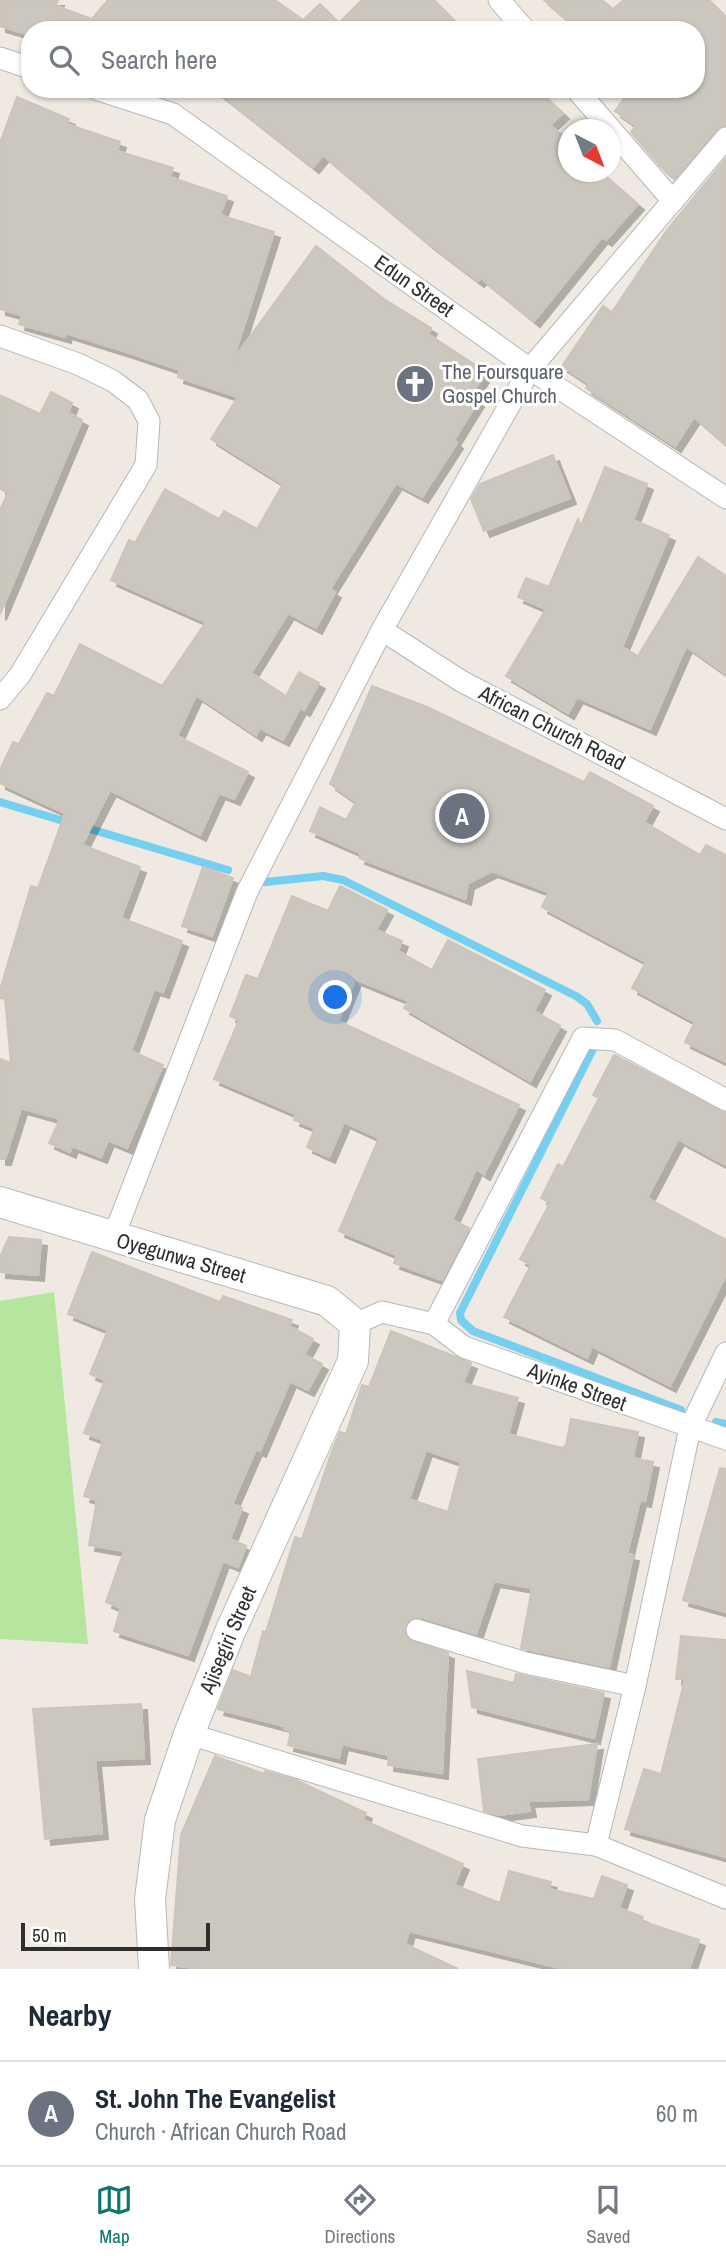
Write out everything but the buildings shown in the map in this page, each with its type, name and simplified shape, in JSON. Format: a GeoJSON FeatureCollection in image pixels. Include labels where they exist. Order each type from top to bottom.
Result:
{"type":"FeatureCollection","features":[{"type":"Feature","properties":{"kind":"street"},"geometry":{"type":"LineString","coordinates":[[499,0],[517,21]]}},
{"type":"Feature","properties":{"kind":"street"},"geometry":{"type":"LineString","coordinates":[[0,58],[21,65]]}},
{"type":"Feature","properties":{"kind":"street","name":"Edun Street"},"geometry":{"type":"LineString","coordinates":[[124,98],[173,114],[530,369],[726,498]]}},
{"type":"Feature","properties":{"kind":"street"},"geometry":{"type":"LineString","coordinates":[[584,98],[673,201]]}},
{"type":"Feature","properties":{"kind":"street"},"geometry":{"type":"LineString","coordinates":[[113,1238],[247,892],[382,630],[530,369],[726,138]]}},
{"type":"Feature","properties":{"kind":"street"},"geometry":{"type":"LineString","coordinates":[[0,336],[78,364],[113,381],[138,400],[149,421],[146,465],[20,675],[0,699]]}},
{"type":"Feature","properties":{"kind":"street","name":"African Church Road"},"geometry":{"type":"LineString","coordinates":[[382,630],[461,681],[726,819]]}},
{"type":"Feature","properties":{"kind":"street"},"geometry":{"type":"LineString","coordinates":[[355,1324],[382,1312],[434,1324],[583,1038],[615,1040],[726,1100]]}},
{"type":"Feature","properties":{"kind":"street","name":"Oyegunwa Street"},"geometry":{"type":"LineString","coordinates":[[0,1202],[327,1301],[355,1324]]}},
{"type":"Feature","properties":{"kind":"street","name":"Ajisegiri Street"},"geometry":{"type":"LineString","coordinates":[[154,1969],[150,1899],[160,1820],[189,1734],[230,1632],[353,1361],[355,1324]]}},
{"type":"Feature","properties":{"kind":"street","name":"Ayinke Street"},"geometry":{"type":"LineString","coordinates":[[434,1324],[464,1347],[726,1439]]}},
{"type":"Feature","properties":{"kind":"street"},"geometry":{"type":"LineString","coordinates":[[596,1845],[635,1686],[690,1428],[726,1353]]}},
{"type":"Feature","properties":{"kind":"street"},"geometry":{"type":"LineString","coordinates":[[416,1630],[526,1663],[635,1686]]}},
{"type":"Feature","properties":{"kind":"street"},"geometry":{"type":"LineString","coordinates":[[189,1734],[522,1836],[596,1845],[726,1898]]}},
{"type":"Feature","properties":{"kind":"green space"},"geometry":{"type":"Polygon","coordinates":[[[54,1292],[88,1644],[0,1639],[0,1301],[54,1292]]]}},
{"type":"Feature","properties":{"kind":"waterway"},"geometry":{"type":"LineString","coordinates":[[0,802],[228,870]]}},
{"type":"Feature","properties":{"kind":"waterway"},"geometry":{"type":"LineString","coordinates":[[266,882],[323,876],[343,880],[576,996],[587,1004],[597,1021]]}},
{"type":"Feature","properties":{"kind":"waterway"},"geometry":{"type":"LineString","coordinates":[[594,1047],[460,1313],[461,1320],[473,1331],[681,1410]]}},
{"type":"Feature","properties":{"kind":"waterway"},"geometry":{"type":"LineString","coordinates":[[716,1422],[726,1424]]}},
{"type":"Feature","properties":{"kind":"place","name":"The Foursquare Gospel Church"},"geometry":{"type":"Point","coordinates":[415,384]}},
{"type":"Feature","properties":{"kind":"place","name":"St. John The Evangelist"},"geometry":{"type":"Point","coordinates":[462,816]}}]}
